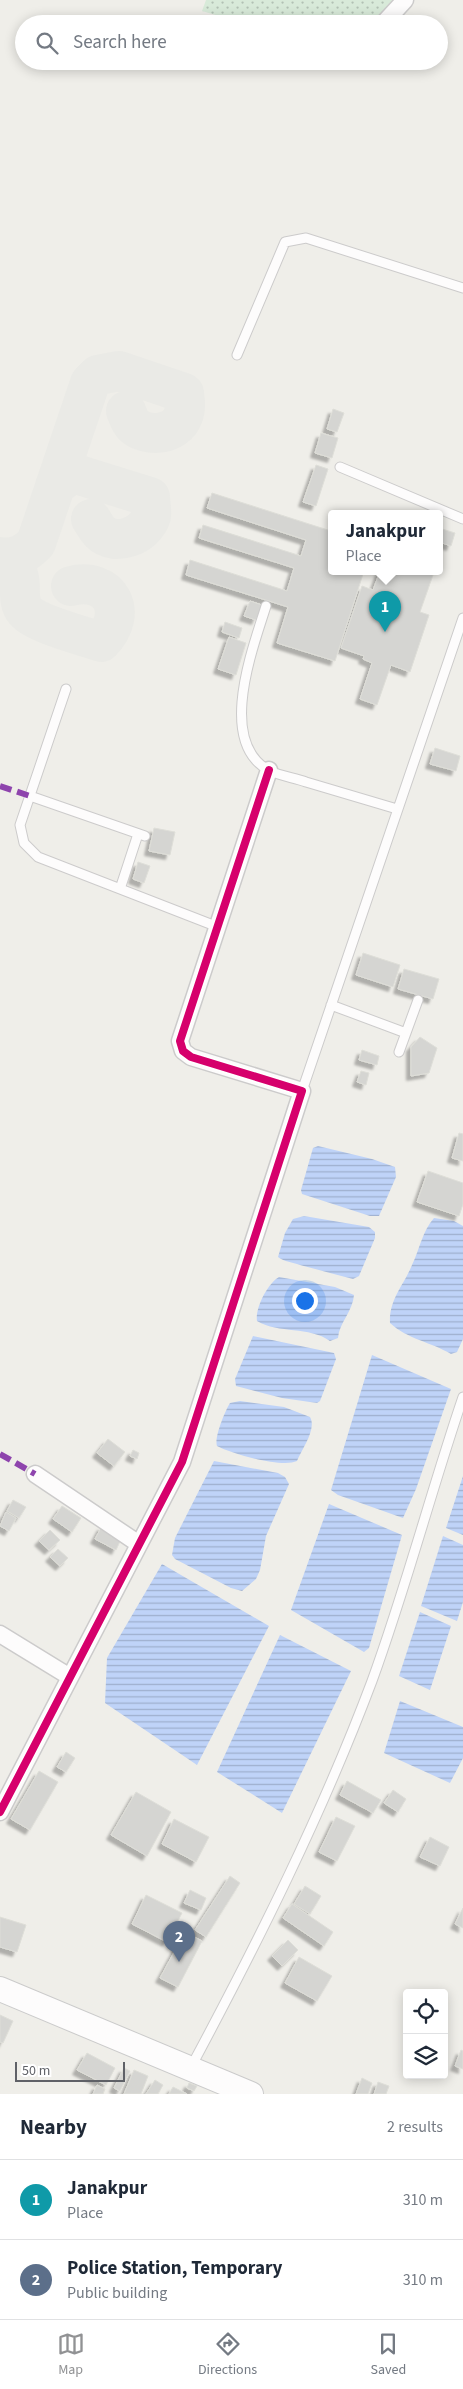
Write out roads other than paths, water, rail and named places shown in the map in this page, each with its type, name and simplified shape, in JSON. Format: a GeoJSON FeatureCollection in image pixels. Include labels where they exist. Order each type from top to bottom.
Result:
{"type":"FeatureCollection","features":[{"type":"Feature","properties":{"kind":"main road"},"geometry":{"type":"LineString","coordinates":[[0,1989],[190,2068],[212,2087],[251,2094]]}},
{"type":"Feature","properties":{"kind":"street"},"geometry":{"type":"LineString","coordinates":[[391,15],[405,0]]}},
{"type":"Feature","properties":{"kind":"street"},"geometry":{"type":"LineString","coordinates":[[0,1812],[182,1462],[302,1091],[191,1057],[183,1051],[180,1041],[269,770]]}},
{"type":"Feature","properties":{"kind":"street"},"geometry":{"type":"LineString","coordinates":[[35,1474],[139,1544]]}},
{"type":"Feature","properties":{"kind":"street"},"geometry":{"type":"LineString","coordinates":[[0,1634],[70,1678]]}},
{"type":"Feature","properties":{"kind":"lane"},"geometry":{"type":"LineString","coordinates":[[237,356],[285,242],[306,238],[463,288]]}},
{"type":"Feature","properties":{"kind":"lane"},"geometry":{"type":"LineString","coordinates":[[340,466],[440,510]]}},
{"type":"Feature","properties":{"kind":"lane"},"geometry":{"type":"LineString","coordinates":[[443,511],[463,520]]}},
{"type":"Feature","properties":{"kind":"lane"},"geometry":{"type":"LineString","coordinates":[[266,606],[243,691],[242,731],[249,751],[269,770],[397,809]]}},
{"type":"Feature","properties":{"kind":"lane"},"geometry":{"type":"LineString","coordinates":[[302,1091],[463,618]]}},
{"type":"Feature","properties":{"kind":"lane"},"geometry":{"type":"LineString","coordinates":[[66,689],[20,825],[24,843],[38,857],[218,928]]}},
{"type":"Feature","properties":{"kind":"lane"},"geometry":{"type":"LineString","coordinates":[[30,796],[142,835],[120,889]]}},
{"type":"Feature","properties":{"kind":"lane"},"geometry":{"type":"LineString","coordinates":[[399,1052],[418,1000]]}},
{"type":"Feature","properties":{"kind":"lane"},"geometry":{"type":"LineString","coordinates":[[331,1006],[406,1034]]}},
{"type":"Feature","properties":{"kind":"lane"},"geometry":{"type":"LineString","coordinates":[[190,2068],[236,1983],[289,1878],[355,1722],[382,1652],[463,1397]]}},
{"type":"Feature","properties":{"kind":"water"},"geometry":{"type":"Polygon","coordinates":[[[318,1146],[372,1159],[395,1167],[396,1177],[379,1216],[370,1216],[302,1194],[301,1190],[313,1148],[318,1146]]]}},
{"type":"Feature","properties":{"kind":"water"},"geometry":{"type":"Polygon","coordinates":[[[304,1216],[369,1227],[375,1232],[375,1238],[359,1276],[353,1279],[289,1262],[278,1257],[285,1233],[293,1219],[304,1216]]]}},
{"type":"Feature","properties":{"kind":"water"},"geometry":{"type":"Polygon","coordinates":[[[434,1218],[454,1221],[463,1226],[463,1339],[457,1352],[451,1354],[411,1337],[390,1323],[394,1299],[434,1218]]]}},
{"type":"Feature","properties":{"kind":"water"},"geometry":{"type":"Polygon","coordinates":[[[279,1277],[335,1287],[354,1295],[338,1338],[330,1341],[313,1333],[275,1328],[257,1321],[258,1309],[263,1296],[279,1277]]]}},
{"type":"Feature","properties":{"kind":"water"},"geometry":{"type":"Polygon","coordinates":[[[253,1336],[334,1353],[336,1359],[320,1401],[317,1403],[282,1398],[236,1386],[235,1379],[253,1336]]]}},
{"type":"Feature","properties":{"kind":"water"},"geometry":{"type":"Polygon","coordinates":[[[372,1355],[451,1389],[416,1489],[403,1518],[338,1495],[331,1490],[372,1355]]]}},
{"type":"Feature","properties":{"kind":"water"},"geometry":{"type":"Polygon","coordinates":[[[240,1401],[284,1407],[310,1417],[312,1427],[297,1461],[280,1463],[269,1461],[234,1453],[217,1446],[218,1431],[230,1403],[240,1401]]]}},
{"type":"Feature","properties":{"kind":"water"},"geometry":{"type":"Polygon","coordinates":[[[214,1461],[278,1473],[285,1477],[289,1484],[266,1536],[260,1570],[256,1579],[242,1591],[231,1588],[175,1559],[172,1555],[175,1538],[214,1461]]]}},
{"type":"Feature","properties":{"kind":"water"},"geometry":{"type":"Polygon","coordinates":[[[463,1476],[463,1535],[446,1528],[463,1476]]]}},
{"type":"Feature","properties":{"kind":"water"},"geometry":{"type":"Polygon","coordinates":[[[329,1504],[402,1535],[369,1648],[364,1652],[291,1610],[329,1504]]]}},
{"type":"Feature","properties":{"kind":"water"},"geometry":{"type":"Polygon","coordinates":[[[443,1536],[463,1545],[463,1602],[457,1621],[421,1606],[443,1536]]]}},
{"type":"Feature","properties":{"kind":"water"},"geometry":{"type":"Polygon","coordinates":[[[162,1564],[269,1626],[197,1765],[105,1703],[107,1658],[162,1564]]]}},
{"type":"Feature","properties":{"kind":"water"},"geometry":{"type":"Polygon","coordinates":[[[420,1612],[451,1626],[430,1690],[399,1676],[420,1612]]]}},
{"type":"Feature","properties":{"kind":"water"},"geometry":{"type":"Polygon","coordinates":[[[280,1635],[351,1671],[282,1813],[217,1772],[280,1635]]]}},
{"type":"Feature","properties":{"kind":"water"},"geometry":{"type":"Polygon","coordinates":[[[400,1701],[463,1727],[463,1758],[450,1783],[384,1753],[400,1701]]]}},
{"type":"Feature","properties":{"kind":"place","name":"Janakpur"},"geometry":{"type":"Point","coordinates":[385,632]}},
{"type":"Feature","properties":{"kind":"place","name":"Police Station, Temporary"},"geometry":{"type":"Point","coordinates":[179,1962]}}]}
